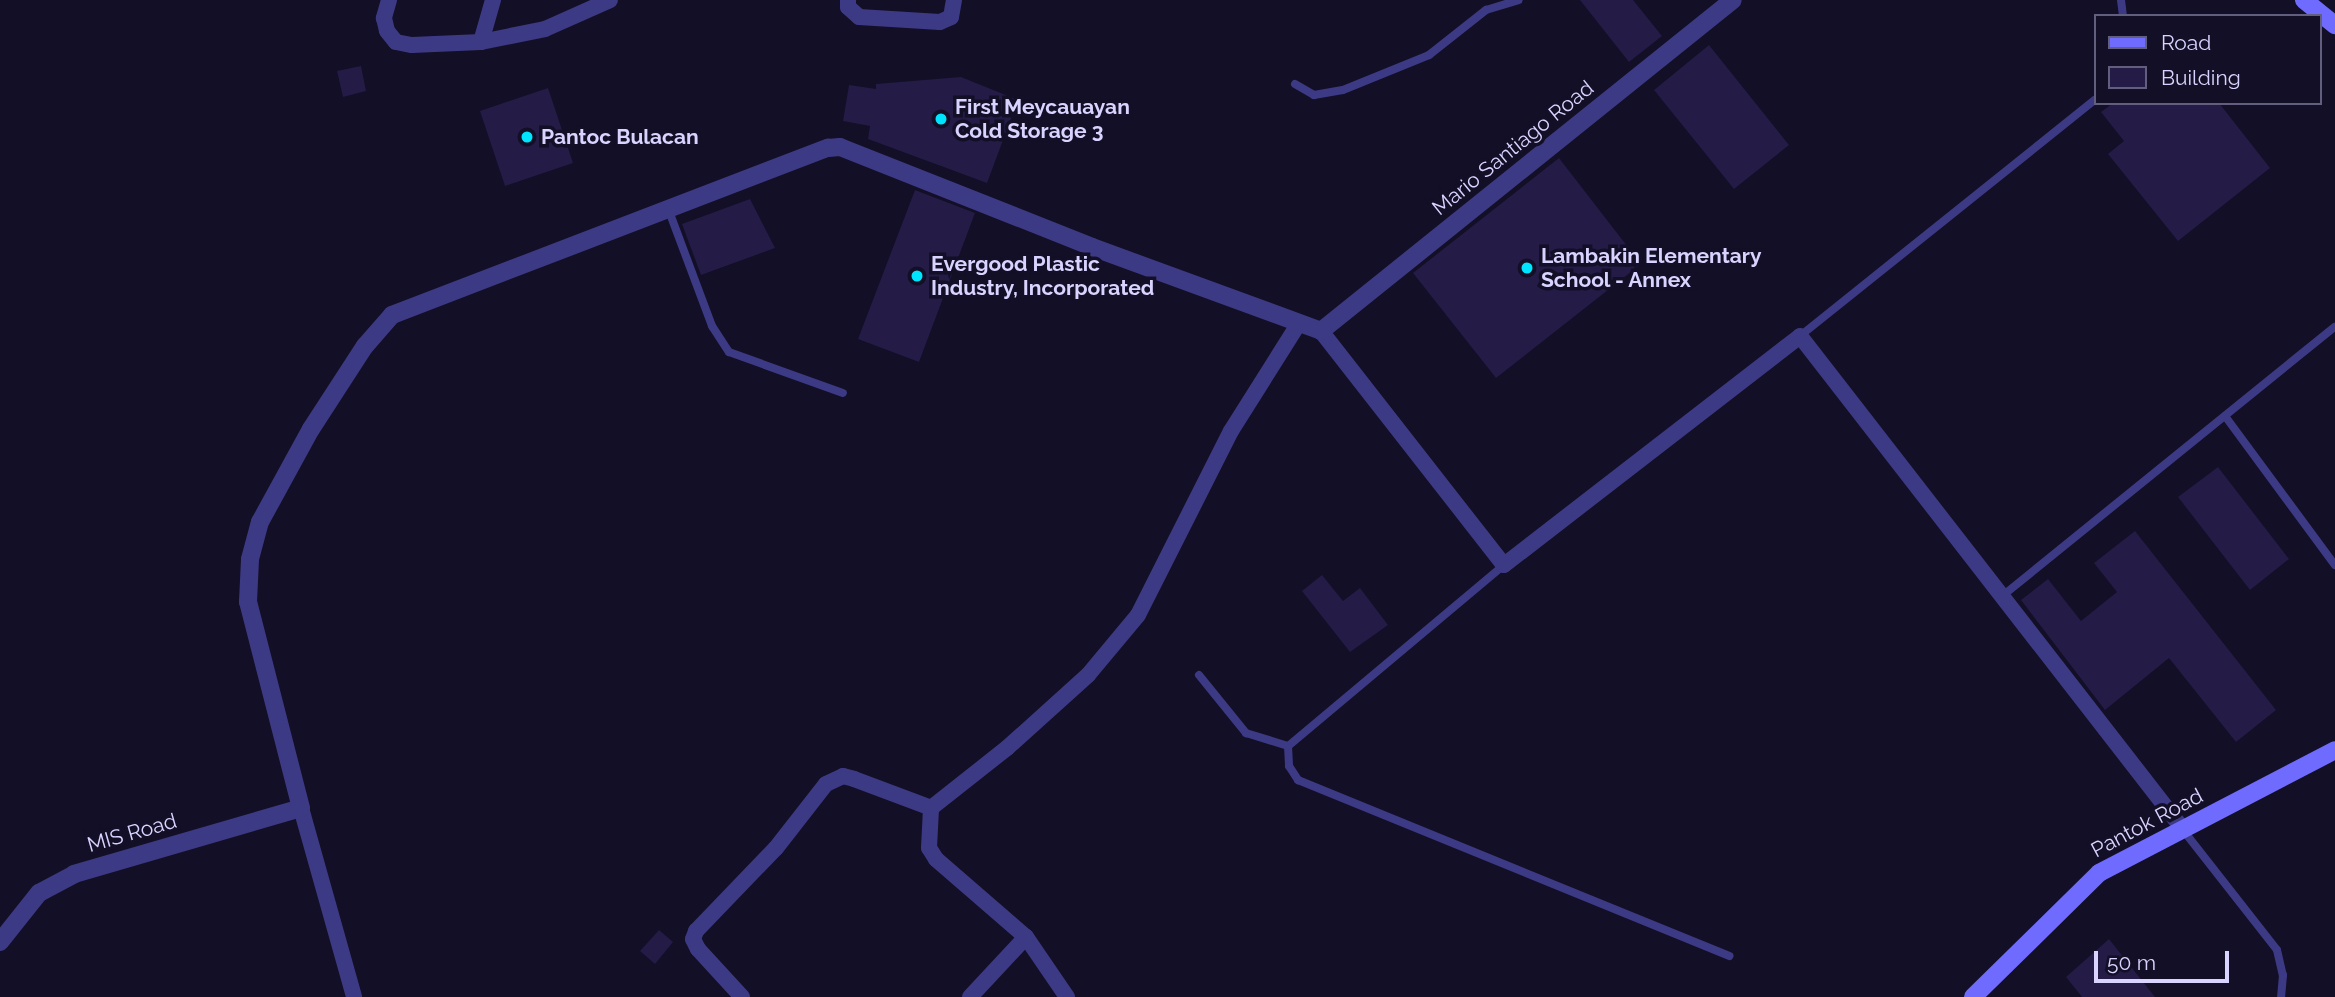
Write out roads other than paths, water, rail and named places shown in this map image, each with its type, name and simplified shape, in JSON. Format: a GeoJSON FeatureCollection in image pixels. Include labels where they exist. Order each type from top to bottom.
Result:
{"type":"FeatureCollection","features":[{"type":"Feature","properties":{"kind":"main road"},"geometry":{"type":"LineString","coordinates":[[2304,0],[2335,24]]}},
{"type":"Feature","properties":{"kind":"main road","name":"Pantok Road"},"geometry":{"type":"LineString","coordinates":[[1973,997],[2099,873],[2335,750]]}},
{"type":"Feature","properties":{"kind":"street"},"geometry":{"type":"LineString","coordinates":[[389,0],[384,18],[387,32],[396,42],[412,45],[481,42],[545,29],[610,0]]}},
{"type":"Feature","properties":{"kind":"street"},"geometry":{"type":"LineString","coordinates":[[481,42],[493,0]]}},
{"type":"Feature","properties":{"kind":"street"},"geometry":{"type":"LineString","coordinates":[[848,4],[859,17],[940,22],[950,17],[954,0]]}},
{"type":"Feature","properties":{"kind":"street","name":"Mario Santiago Road"},"geometry":{"type":"LineString","coordinates":[[1321,331],[1733,0]]}},
{"type":"Feature","properties":{"kind":"street"},"geometry":{"type":"LineString","coordinates":[[354,997],[254,630],[247,577],[260,522],[311,429],[365,346],[392,315],[828,148],[841,147],[1321,331],[1504,565],[1800,336],[2182,828]]}},
{"type":"Feature","properties":{"kind":"street"},"geometry":{"type":"LineString","coordinates":[[1067,997],[1026,937],[936,859],[929,848],[931,808],[1007,748],[1088,675],[1138,615],[1231,431],[1299,323]]}},
{"type":"Feature","properties":{"kind":"street"},"geometry":{"type":"LineString","coordinates":[[742,997],[698,949],[693,939],[696,931],[776,848],[826,784],[843,776],[931,808]]}},
{"type":"Feature","properties":{"kind":"street","name":"MIS Road"},"geometry":{"type":"LineString","coordinates":[[0,942],[39,893],[74,874],[301,808]]}},
{"type":"Feature","properties":{"kind":"street"},"geometry":{"type":"LineString","coordinates":[[970,997],[1026,937]]}},
{"type":"Feature","properties":{"kind":"lane"},"geometry":{"type":"LineString","coordinates":[[1295,84],[1314,95],[1343,90],[1429,55],[1486,10],[1518,0]]}},
{"type":"Feature","properties":{"kind":"lane"},"geometry":{"type":"LineString","coordinates":[[1800,336],[2094,101]]}},
{"type":"Feature","properties":{"kind":"lane"},"geometry":{"type":"LineString","coordinates":[[669,211],[712,326],[729,352],[843,393]]}},
{"type":"Feature","properties":{"kind":"lane"},"geometry":{"type":"LineString","coordinates":[[2001,597],[2335,327]]}},
{"type":"Feature","properties":{"kind":"lane"},"geometry":{"type":"LineString","coordinates":[[2225,416],[2335,565]]}},
{"type":"Feature","properties":{"kind":"lane"},"geometry":{"type":"LineString","coordinates":[[1287,746],[1504,565]]}},
{"type":"Feature","properties":{"kind":"lane"},"geometry":{"type":"LineString","coordinates":[[1199,675],[1246,733],[1287,746]]}},
{"type":"Feature","properties":{"kind":"lane"},"geometry":{"type":"LineString","coordinates":[[1287,746],[1289,766],[1297,780],[1730,956]]}},
{"type":"Feature","properties":{"kind":"lane"},"geometry":{"type":"LineString","coordinates":[[2182,828],[2277,950],[2283,975],[2281,997]]}},
{"type":"Feature","properties":{"kind":"place","name":"First Meycauayan Cold Storage 3"},"geometry":{"type":"Point","coordinates":[941,119]}},
{"type":"Feature","properties":{"kind":"place","name":"Pantoc Bulacan"},"geometry":{"type":"Point","coordinates":[527,137]}},
{"type":"Feature","properties":{"kind":"place","name":"Lambakin Elementary School - Annex"},"geometry":{"type":"Point","coordinates":[1527,268]}},
{"type":"Feature","properties":{"kind":"place","name":"Evergood Plastic Industry, Incorporated"},"geometry":{"type":"Point","coordinates":[917,276]}}]}
